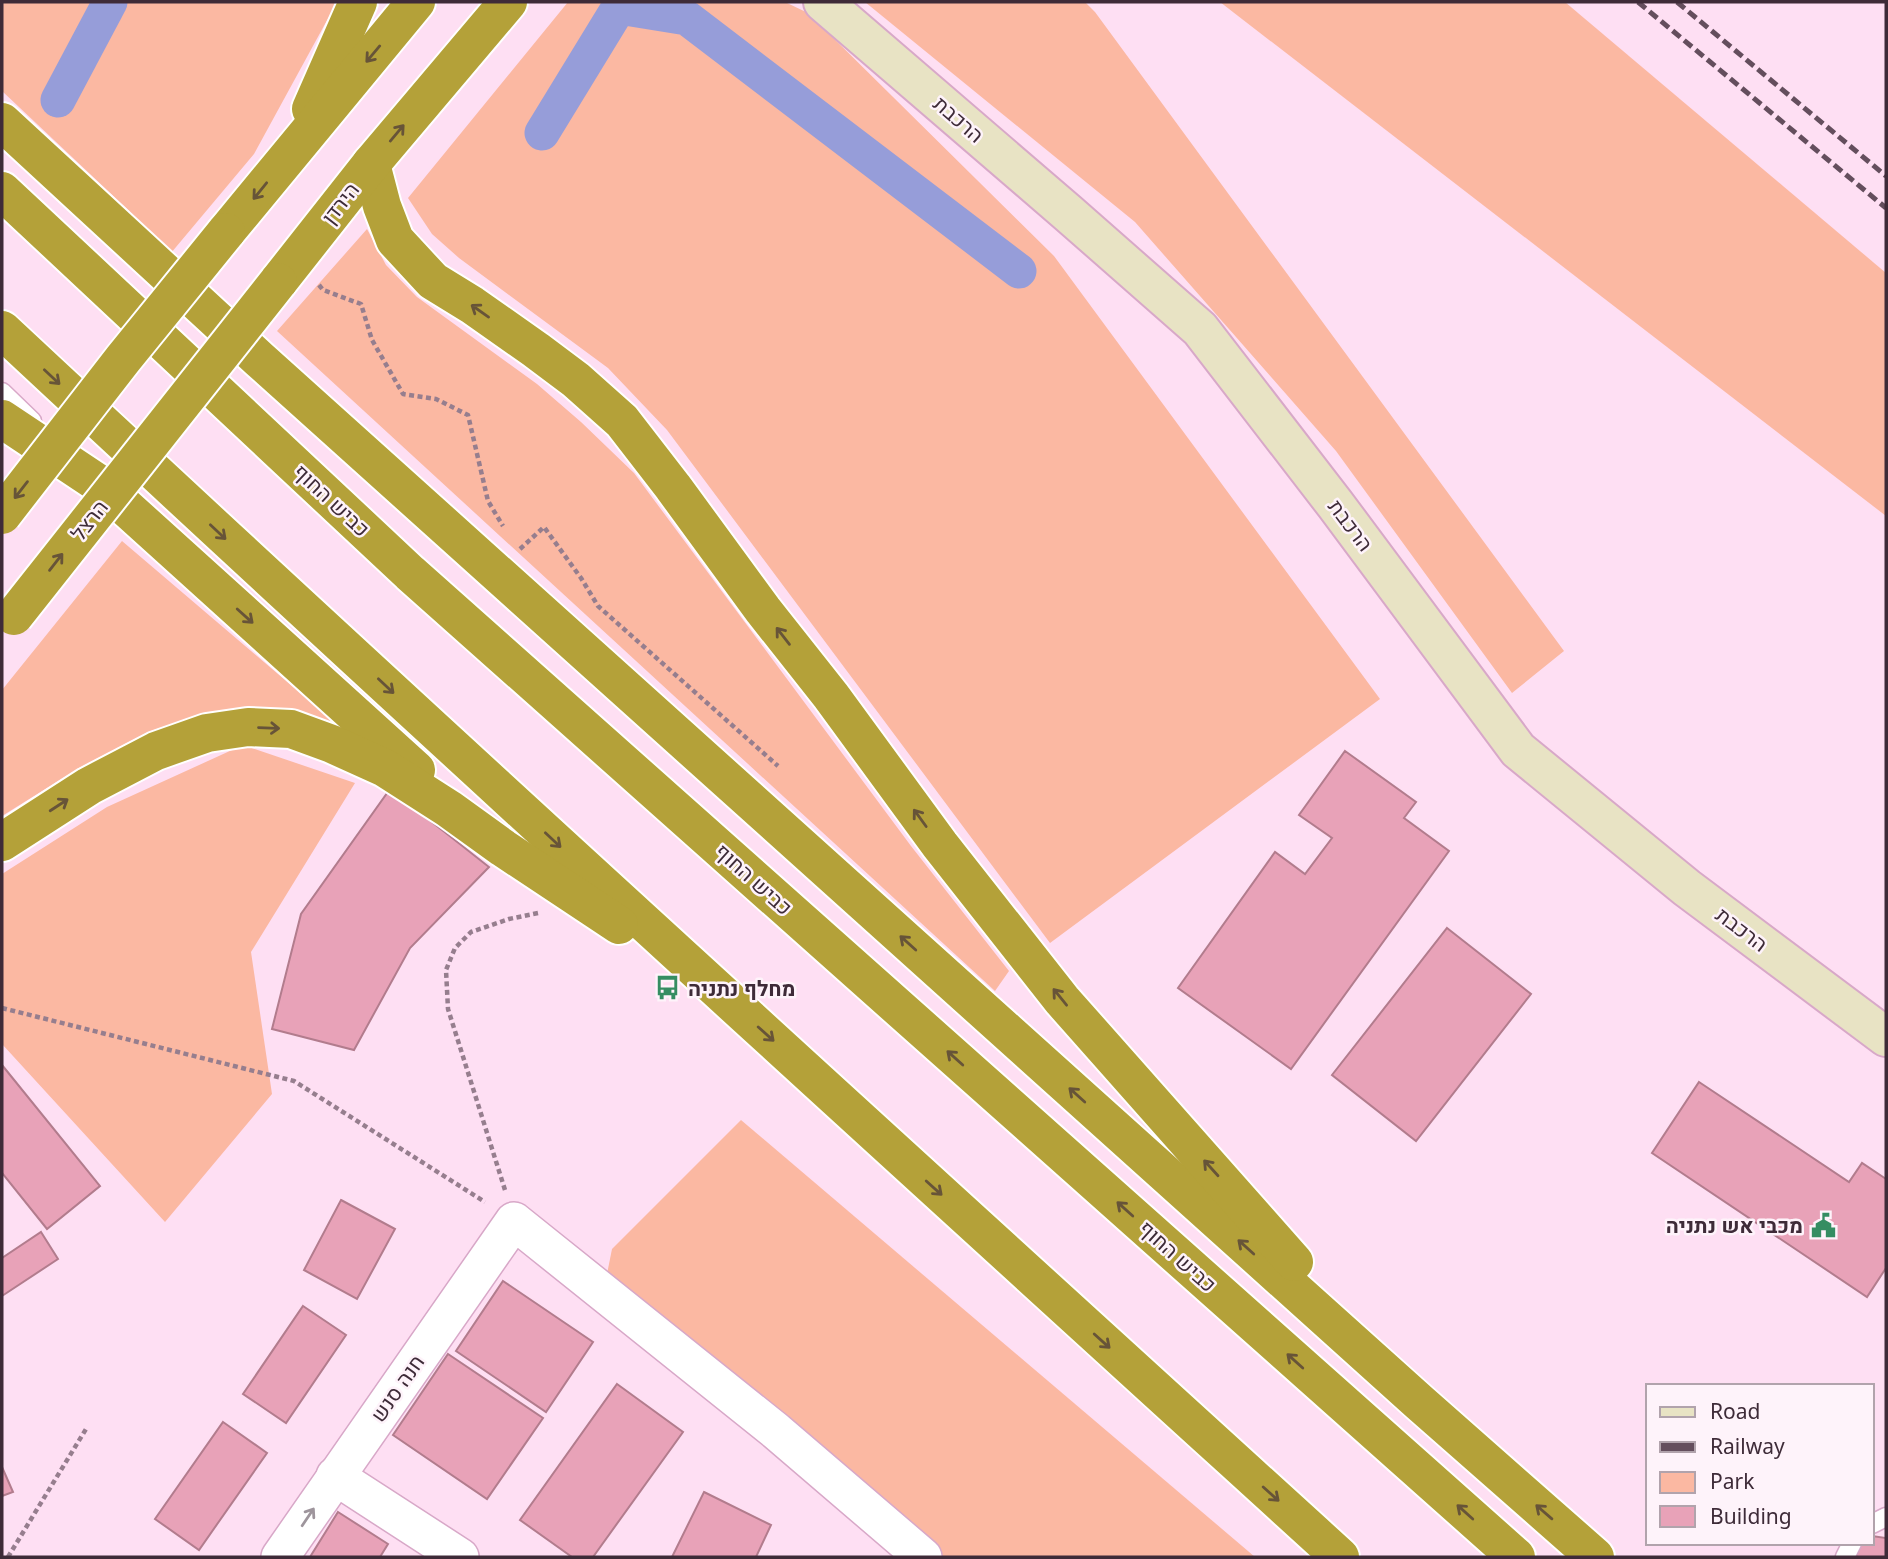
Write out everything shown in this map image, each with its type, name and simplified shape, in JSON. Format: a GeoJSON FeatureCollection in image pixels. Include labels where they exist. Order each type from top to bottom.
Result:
{"type":"FeatureCollection","features":[{"type":"Feature","properties":{"kind":"highway"},"geometry":{"type":"LineString","coordinates":[[294,150],[358,2]]}},
{"type":"Feature","properties":{"kind":"highway"},"geometry":{"type":"LineString","coordinates":[[2,515],[123,359],[416,2]]}},
{"type":"Feature","properties":{"kind":"highway","name":"הירדן"},"geometry":{"type":"LineString","coordinates":[[177,408],[297,281],[371,164],[508,2]]}},
{"type":"Feature","properties":{"kind":"highway"},"geometry":{"type":"LineString","coordinates":[[2,122],[270,369],[507,563],[1419,1402],[1595,1557]]}},
{"type":"Feature","properties":{"kind":"highway"},"geometry":{"type":"LineString","coordinates":[[371,164],[382,206],[396,240],[433,281],[536,350],[576,380],[622,421],[763,610],[831,696],[940,845],[1062,1000],[1419,1402]]}},
{"type":"Feature","properties":{"kind":"highway","name":"כביש החוף"},"geometry":{"type":"LineString","coordinates":[[2,191],[410,573],[1516,1557]]}},
{"type":"Feature","properties":{"kind":"highway"},"geometry":{"type":"LineString","coordinates":[[2,330],[715,989],[1340,1557]]}},
{"type":"Feature","properties":{"kind":"highway","name":"הרצל"},"geometry":{"type":"LineString","coordinates":[[8,624],[177,408]]}},
{"type":"Feature","properties":{"kind":"highway"},"geometry":{"type":"LineString","coordinates":[[2,419],[101,485],[503,848]]}},
{"type":"Feature","properties":{"kind":"highway"},"geometry":{"type":"LineString","coordinates":[[2,842],[89,786],[156,751],[207,733],[248,727],[291,729],[385,768],[715,989]]}},
{"type":"Feature","properties":{"kind":"street","name":"הרכבת"},"geometry":{"type":"LineString","coordinates":[[823,2],[1200,329],[1335,504],[1518,750],[1688,888],[1886,1037]]}},
{"type":"Feature","properties":{"kind":"street","name":"חנה סנש"},"geometry":{"type":"LineString","coordinates":[[281,1557],[514,1220]]}},
{"type":"Feature","properties":{"kind":"street"},"geometry":{"type":"LineString","coordinates":[[514,1220],[776,1431],[923,1557]]}},
{"type":"Feature","properties":{"kind":"street"},"geometry":{"type":"LineString","coordinates":[[335,1476],[460,1557]]}},
{"type":"Feature","properties":{"kind":"lane"},"geometry":{"type":"LineString","coordinates":[[2,392],[101,485]]}},
{"type":"Feature","properties":{"kind":"path"},"geometry":{"type":"LineString","coordinates":[[297,281],[361,304],[372,340],[403,394],[436,399],[468,415],[488,501],[507,563],[544,527],[598,606],[778,766]]}},
{"type":"Feature","properties":{"kind":"path"},"geometry":{"type":"LineString","coordinates":[[514,1220],[448,1009],[446,970],[455,948],[471,932],[527,916]]}},
{"type":"Feature","properties":{"kind":"path"},"geometry":{"type":"LineString","coordinates":[[2,1008],[293,1081],[514,1220]]}},
{"type":"Feature","properties":{"kind":"path"},"geometry":{"type":"LineString","coordinates":[[8,1557],[86,1429]]}},
{"type":"Feature","properties":{"kind":"green space"},"geometry":{"type":"Polygon","coordinates":[[[2,2],[337,2],[254,154],[171,253],[2,91],[2,2]]]}},
{"type":"Feature","properties":{"kind":"green space"},"geometry":{"type":"Polygon","coordinates":[[[568,2],[785,2],[808,13],[1054,256],[1380,699],[1050,943],[667,430],[608,368],[459,258],[432,234],[408,198],[568,2]]]}},
{"type":"Feature","properties":{"kind":"green space"},"geometry":{"type":"Polygon","coordinates":[[[865,2],[1085,2],[1095,12],[1564,651],[1512,693],[1336,451],[1135,222],[865,2]]]}},
{"type":"Feature","properties":{"kind":"green space"},"geometry":{"type":"Polygon","coordinates":[[[1220,2],[1565,2],[1886,273],[1886,516],[1220,2]]]}},
{"type":"Feature","properties":{"kind":"green space"},"geometry":{"type":"Polygon","coordinates":[[[367,229],[386,265],[417,297],[537,384],[634,473],[911,846],[1009,971],[995,991],[277,331],[367,229]]]}},
{"type":"Feature","properties":{"kind":"green space"},"geometry":{"type":"Polygon","coordinates":[[[122,541],[339,726],[295,709],[247,708],[202,714],[148,732],[79,768],[2,816],[2,690],[122,541]]]}},
{"type":"Feature","properties":{"kind":"green space"},"geometry":{"type":"Polygon","coordinates":[[[243,745],[355,783],[251,952],[272,1094],[165,1222],[2,1044],[2,874],[107,807],[243,745]]]}},
{"type":"Feature","properties":{"kind":"green space"},"geometry":{"type":"Polygon","coordinates":[[[741,1120],[1255,1557],[904,1557],[601,1304],[612,1249],[741,1120]]]}},
{"type":"Feature","properties":{"kind":"building"},"geometry":{"type":"Polygon","coordinates":[[[1345,751],[1416,802],[1404,818],[1449,851],[1291,1069],[1178,988],[1275,852],[1305,874],[1332,838],[1299,815],[1345,751]]]}},
{"type":"Feature","properties":{"kind":"building"},"geometry":{"type":"Polygon","coordinates":[[[390,789],[489,867],[410,948],[354,1050],[272,1029],[301,914],[390,789]]]}},
{"type":"Feature","properties":{"kind":"building"},"geometry":{"type":"Polygon","coordinates":[[[1447,928],[1531,994],[1416,1141],[1332,1075],[1447,928]]]}},
{"type":"Feature","properties":{"kind":"building"},"geometry":{"type":"Polygon","coordinates":[[[2,1065],[100,1186],[47,1229],[2,1173],[2,1065]]]}},
{"type":"Feature","properties":{"kind":"building","name":"מכבי אש נתניה"},"geometry":{"type":"Polygon","coordinates":[[[1699,1082],[1849,1182],[1862,1163],[1886,1179],[1886,1268],[1867,1297],[1652,1153],[1699,1082]]]}},
{"type":"Feature","properties":{"kind":"building"},"geometry":{"type":"Polygon","coordinates":[[[341,1200],[395,1229],[357,1299],[304,1270],[341,1200]]]}},
{"type":"Feature","properties":{"kind":"building"},"geometry":{"type":"Polygon","coordinates":[[[41,1232],[58,1259],[2,1296],[2,1258],[41,1232]]]}},
{"type":"Feature","properties":{"kind":"building"},"geometry":{"type":"Polygon","coordinates":[[[503,1281],[593,1342],[546,1412],[456,1351],[503,1281]]]}},
{"type":"Feature","properties":{"kind":"building"},"geometry":{"type":"Polygon","coordinates":[[[303,1306],[346,1335],[286,1423],[243,1394],[303,1306]]]}},
{"type":"Feature","properties":{"kind":"building"},"geometry":{"type":"Polygon","coordinates":[[[448,1354],[543,1418],[487,1499],[393,1435],[448,1354]]]}},
{"type":"Feature","properties":{"kind":"building"},"geometry":{"type":"Polygon","coordinates":[[[617,1384],[683,1432],[593,1557],[572,1557],[520,1520],[617,1384]]]}},
{"type":"Feature","properties":{"kind":"building"},"geometry":{"type":"Polygon","coordinates":[[[223,1422],[267,1453],[199,1550],[155,1519],[223,1422]]]}},
{"type":"Feature","properties":{"kind":"building"},"geometry":{"type":"Polygon","coordinates":[[[2,1467],[13,1492],[2,1496],[2,1467]]]}},
{"type":"Feature","properties":{"kind":"building"},"geometry":{"type":"Polygon","coordinates":[[[704,1492],[771,1525],[756,1557],[672,1557],[704,1492]]]}},
{"type":"Feature","properties":{"kind":"building"},"geometry":{"type":"Polygon","coordinates":[[[338,1512],[388,1544],[380,1557],[310,1557],[338,1512]]]}},
{"type":"Feature","properties":{"kind":"building"},"geometry":{"type":"Polygon","coordinates":[[[1874,1536],[1886,1538],[1886,1557],[1856,1557],[1859,1545],[1874,1545],[1874,1536]]]}},
{"type":"Feature","properties":{"kind":"waterway"},"geometry":{"type":"LineString","coordinates":[[58,100],[110,2]]}},
{"type":"Feature","properties":{"kind":"waterway"},"geometry":{"type":"LineString","coordinates":[[542,133],[619,7],[687,18],[1019,271]]}},
{"type":"Feature","properties":{"kind":"railway"},"geometry":{"type":"LineString","coordinates":[[1638,2],[1886,208]]}},
{"type":"Feature","properties":{"kind":"railway"},"geometry":{"type":"LineString","coordinates":[[1677,2],[1886,176]]}},
{"type":"Feature","properties":{"kind":"place","name":"מחלף נתניה"},"geometry":{"type":"Point","coordinates":[668,988]}},
{"type":"Feature","properties":{"kind":"place","name":"מכבי אש נתניה"},"geometry":{"type":"Point","coordinates":[1823,1225]}}]}
